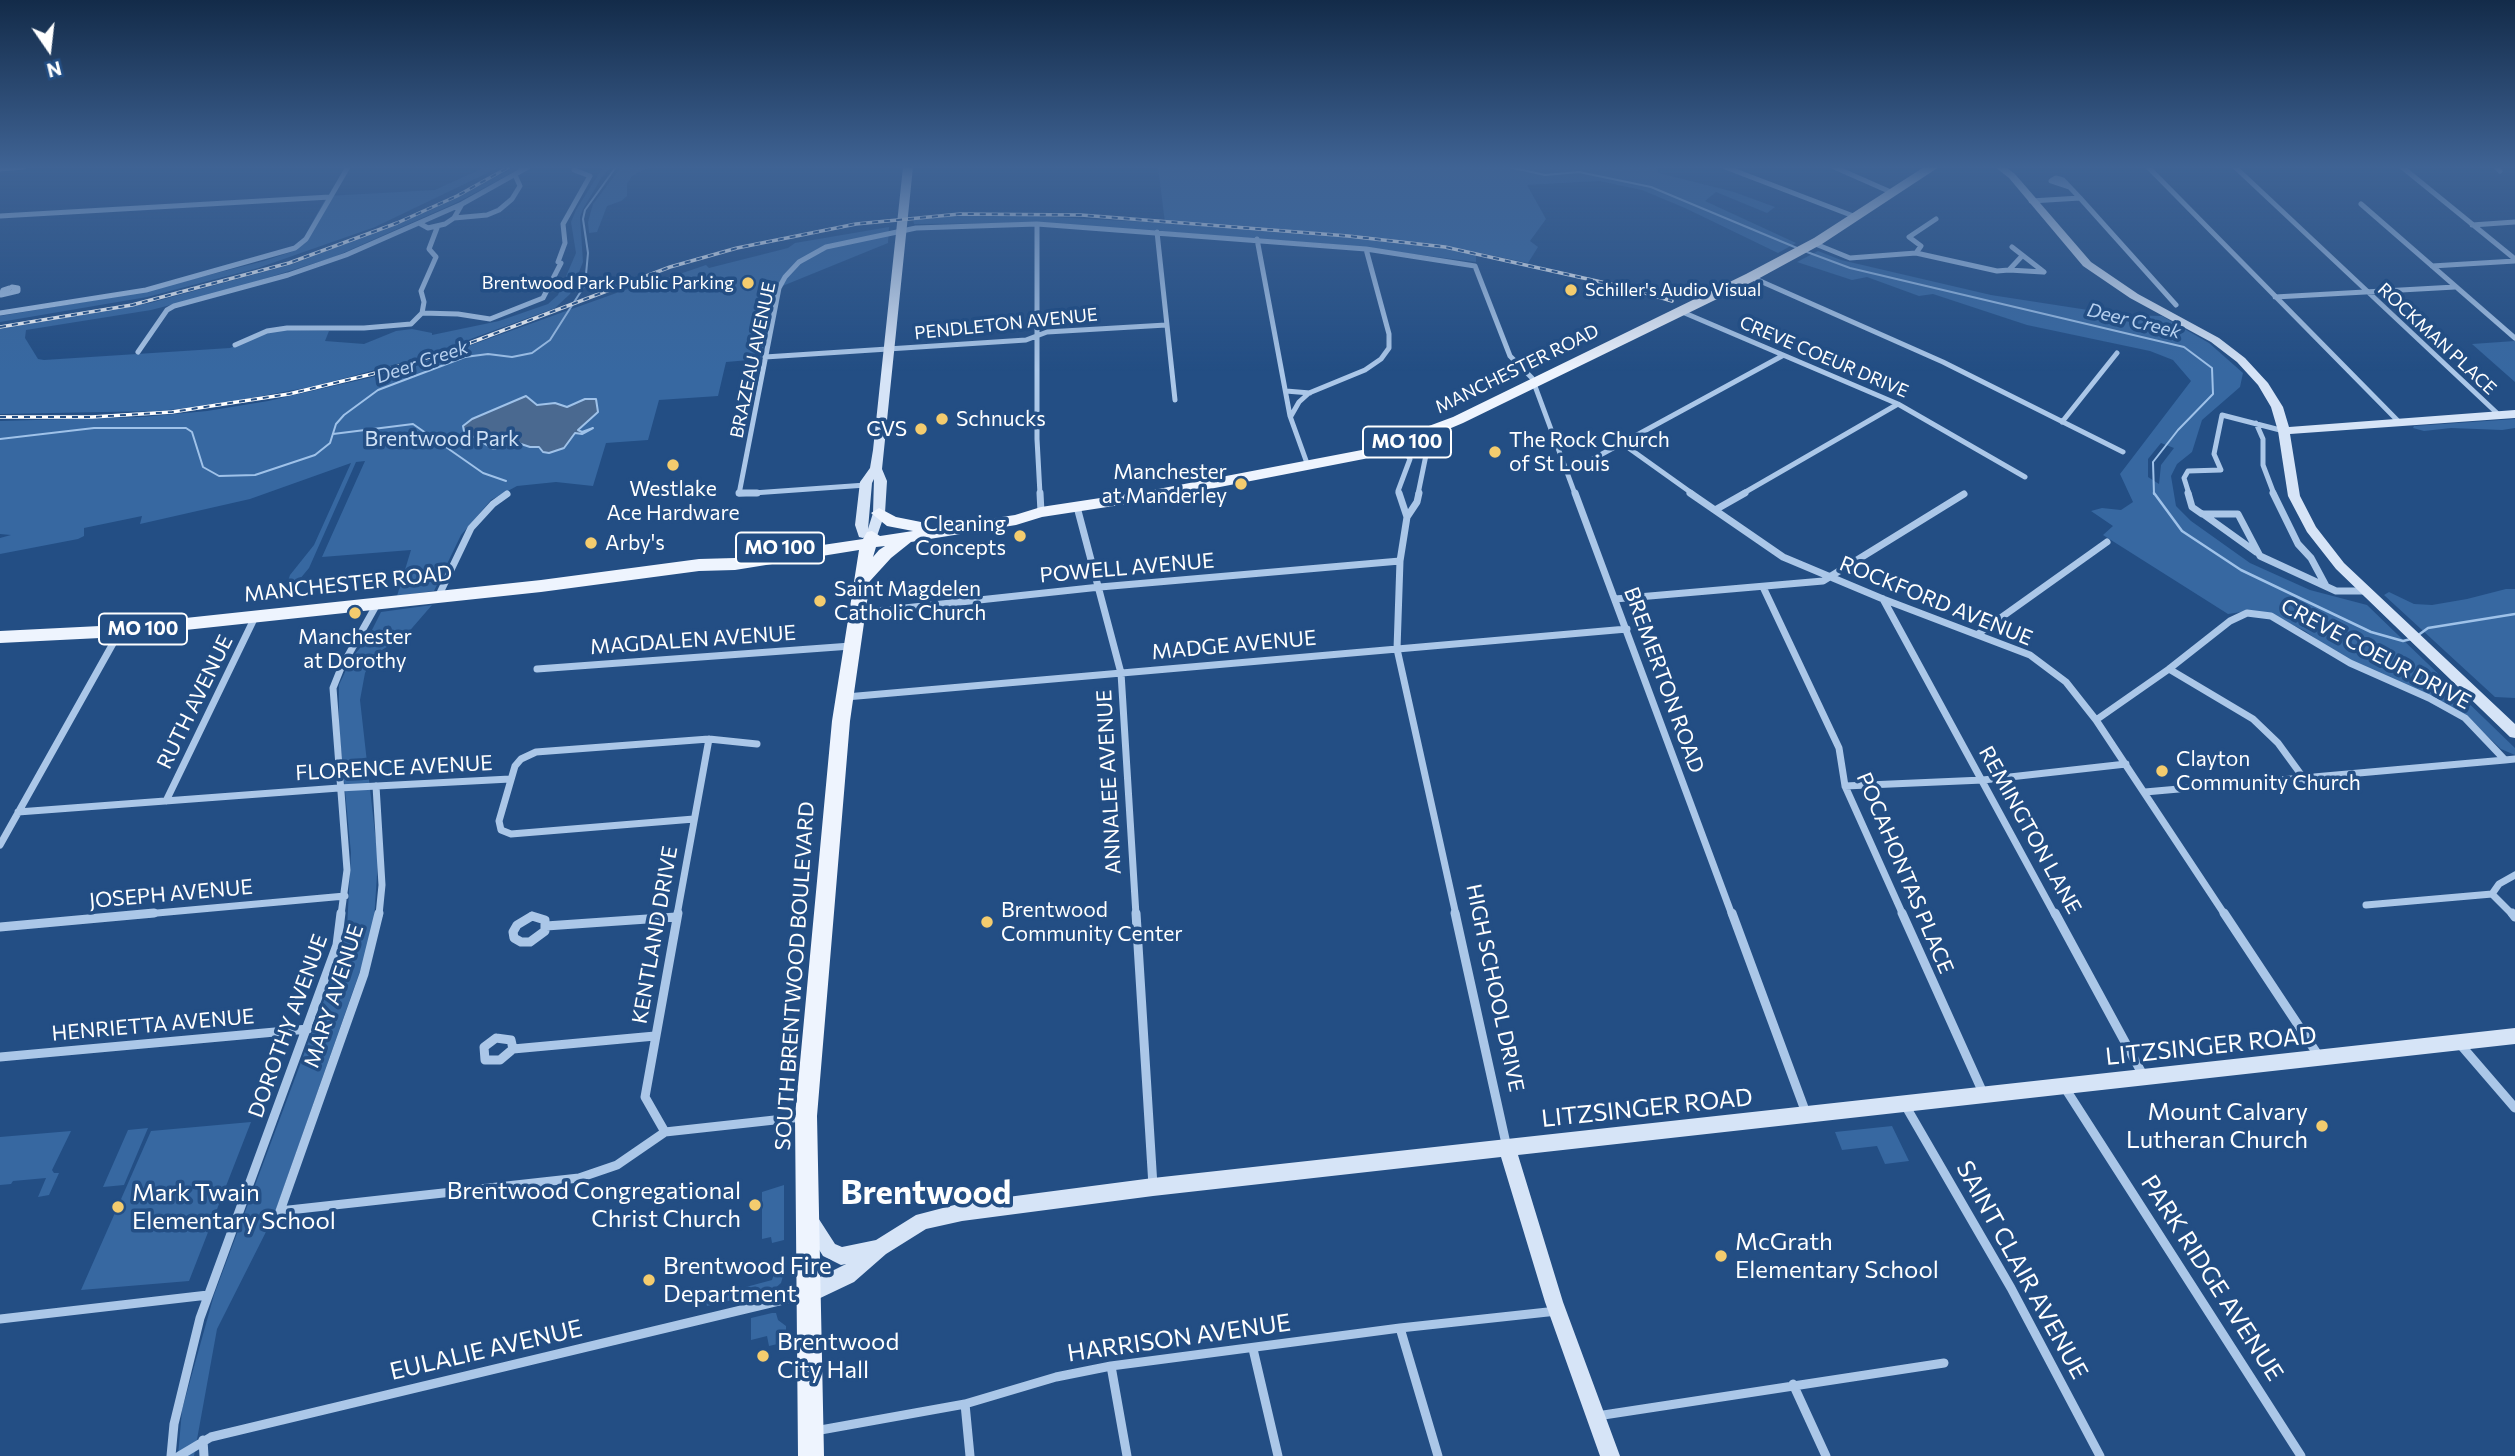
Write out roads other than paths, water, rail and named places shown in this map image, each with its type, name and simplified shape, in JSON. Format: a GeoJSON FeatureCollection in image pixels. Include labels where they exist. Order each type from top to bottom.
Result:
{"type":"FeatureCollection","features":[{"type":"Feature","properties":{"kind":"main road","name":"SOUTH BRENTWOOD BOULEVARD"},"geometry":{"type":"LineString","coordinates":[[868,537],[861,525],[866,485],[876,469],[902,235]]}},
{"type":"Feature","properties":{"kind":"main road","name":"MANCHESTER ROAD"},"geometry":{"type":"LineString","coordinates":[[0,637],[120,631],[438,598],[699,565],[735,564],[868,537],[1016,520],[1041,512],[1146,497],[1308,466],[1415,438],[1751,277],[1826,235]]}},
{"type":"Feature","properties":{"kind":"main road"},"geometry":{"type":"LineString","coordinates":[[2061,235],[2087,264],[2109,281],[2191,325],[2241,360],[2262,383],[2277,407],[2284,431],[2294,496],[2311,529],[2340,566],[2515,733]]}},
{"type":"Feature","properties":{"kind":"main road"},"geometry":{"type":"LineString","coordinates":[[2284,431],[2515,414]]}},
{"type":"Feature","properties":{"kind":"main road","name":"SOUTH BRENTWOOD BOULEVARD"},"geometry":{"type":"LineString","coordinates":[[811,1444],[806,1116],[845,697],[868,537],[879,513],[881,481],[876,469]]}},
{"type":"Feature","properties":{"kind":"main road"},"geometry":{"type":"LineString","coordinates":[[862,579],[885,554],[913,531],[879,513]]}},
{"type":"Feature","properties":{"kind":"main road","name":"LITZSINGER ROAD"},"geometry":{"type":"LineString","coordinates":[[807,1294],[847,1275],[901,1233],[939,1215],[1153,1187],[2515,1036]]}},
{"type":"Feature","properties":{"kind":"main road","name":"HIGH SCHOOL DRIVE"},"geometry":{"type":"LineString","coordinates":[[1507,1149],[1558,1311],[1610,1456]]}},
{"type":"Feature","properties":{"kind":"main road"},"geometry":{"type":"LineString","coordinates":[[807,1214],[829,1250],[841,1256],[880,1248]]}},
{"type":"Feature","properties":{"kind":"street"},"geometry":{"type":"LineString","coordinates":[[0,313],[146,290],[213,273],[300,245],[306,235]]}},
{"type":"Feature","properties":{"kind":"street"},"geometry":{"type":"LineString","coordinates":[[138,352],[167,310],[346,256],[393,235]]}},
{"type":"Feature","properties":{"kind":"street"},"geometry":{"type":"LineString","coordinates":[[235,345],[267,331],[287,328],[398,327],[411,324],[422,313],[424,302],[421,291],[436,257],[429,249],[434,235]]}},
{"type":"Feature","properties":{"kind":"street"},"geometry":{"type":"LineString","coordinates":[[422,313],[458,314],[490,319],[544,298],[561,263],[558,262],[565,243],[564,235]]}},
{"type":"Feature","properties":{"kind":"street","name":"BRAZEAU AVENUE"},"geometry":{"type":"LineString","coordinates":[[866,485],[739,494],[779,288],[792,268],[826,247],[880,235]]}},
{"type":"Feature","properties":{"kind":"street"},"geometry":{"type":"LineString","coordinates":[[1037,235],[1037,439],[1041,512]]}},
{"type":"Feature","properties":{"kind":"street"},"geometry":{"type":"LineString","coordinates":[[1157,235],[1175,400]]}},
{"type":"Feature","properties":{"kind":"street","name":"BRAZEAU AVENUE"},"geometry":{"type":"LineString","coordinates":[[1199,235],[1366,249],[1439,258],[1475,267]]}},
{"type":"Feature","properties":{"kind":"street"},"geometry":{"type":"LineString","coordinates":[[1912,235],[1909,237],[1921,246],[1916,253]]}},
{"type":"Feature","properties":{"kind":"street"},"geometry":{"type":"LineString","coordinates":[[2113,235],[2176,305]]}},
{"type":"Feature","properties":{"kind":"street"},"geometry":{"type":"LineString","coordinates":[[2214,235],[2400,423]]}},
{"type":"Feature","properties":{"kind":"street","name":"ROCKMAN PLACE"},"geometry":{"type":"LineString","coordinates":[[2307,235],[2498,415]]}},
{"type":"Feature","properties":{"kind":"street"},"geometry":{"type":"LineString","coordinates":[[2396,235],[2515,338]]}},
{"type":"Feature","properties":{"kind":"street"},"geometry":{"type":"LineString","coordinates":[[2484,235],[2515,260]]}},
{"type":"Feature","properties":{"kind":"street"},"geometry":{"type":"LineString","coordinates":[[1257,239],[1290,416],[1308,466]]}},
{"type":"Feature","properties":{"kind":"street"},"geometry":{"type":"LineString","coordinates":[[1811,244],[1850,258],[1916,253],[1997,271],[2043,272],[2012,247]]}},
{"type":"Feature","properties":{"kind":"street"},"geometry":{"type":"LineString","coordinates":[[1290,416],[1299,402],[1310,393],[1365,370],[1381,359],[1389,348],[1389,334],[1366,249]]}},
{"type":"Feature","properties":{"kind":"street"},"geometry":{"type":"LineString","coordinates":[[2009,270],[2022,256]]}},
{"type":"Feature","properties":{"kind":"street"},"geometry":{"type":"LineString","coordinates":[[2432,266],[2515,260]]}},
{"type":"Feature","properties":{"kind":"street","name":"BREMERTON ROAD"},"geometry":{"type":"LineString","coordinates":[[1475,267],[1510,356],[1531,375],[1569,472],[1807,1115]]}},
{"type":"Feature","properties":{"kind":"street"},"geometry":{"type":"LineString","coordinates":[[1751,277],[1943,362],[2123,452]]}},
{"type":"Feature","properties":{"kind":"street"},"geometry":{"type":"LineString","coordinates":[[2275,297],[2455,287]]}},
{"type":"Feature","properties":{"kind":"street"},"geometry":{"type":"LineString","coordinates":[[0,303],[6,296]]}},
{"type":"Feature","properties":{"kind":"street","name":"CREVE COEUR DRIVE"},"geometry":{"type":"LineString","coordinates":[[1680,311],[1898,404],[2025,477]]}},
{"type":"Feature","properties":{"kind":"street","name":"PENDLETON AVENUE"},"geometry":{"type":"LineString","coordinates":[[765,357],[1026,340],[1046,332],[1166,325]]}},
{"type":"Feature","properties":{"kind":"street"},"geometry":{"type":"LineString","coordinates":[[2062,422],[2117,353]]}},
{"type":"Feature","properties":{"kind":"street"},"geometry":{"type":"LineString","coordinates":[[1569,472],[1782,356]]}},
{"type":"Feature","properties":{"kind":"street"},"geometry":{"type":"LineString","coordinates":[[1286,391],[1310,393]]}},
{"type":"Feature","properties":{"kind":"street"},"geometry":{"type":"LineString","coordinates":[[1715,510],[1898,404]]}},
{"type":"Feature","properties":{"kind":"street"},"geometry":{"type":"LineString","coordinates":[[2284,431],[2222,415],[2214,454],[2221,470],[2188,471],[2184,478],[2192,507],[2260,554],[2327,587],[2346,593],[2367,591]]}},
{"type":"Feature","properties":{"kind":"street"},"geometry":{"type":"LineString","coordinates":[[2256,423],[2263,439],[2263,465],[2272,490],[2298,544],[2311,558],[2327,587]]}},
{"type":"Feature","properties":{"kind":"street","name":"HIGH SCHOOL DRIVE"},"geometry":{"type":"LineString","coordinates":[[1415,438],[1426,455],[1416,502],[1407,517],[1400,561],[1397,649],[1507,1149]]}},
{"type":"Feature","properties":{"kind":"street","name":"HIGH SCHOOL DRIVE"},"geometry":{"type":"LineString","coordinates":[[1400,444],[1408,452],[1410,459],[1398,491],[1407,517]]}},
{"type":"Feature","properties":{"kind":"street","name":"ROCKFORD AVENUE"},"geometry":{"type":"LineString","coordinates":[[1623,444],[1783,557],[1830,578],[2030,655],[2066,682],[2146,792],[2321,1058]]}},
{"type":"Feature","properties":{"kind":"street"},"geometry":{"type":"LineString","coordinates":[[1615,599],[1810,583],[1830,578],[1964,494]]}},
{"type":"Feature","properties":{"kind":"street"},"geometry":{"type":"LineString","coordinates":[[438,598],[471,528],[493,504],[507,495]]}},
{"type":"Feature","properties":{"kind":"street","name":"ANNALEE AVENUE"},"geometry":{"type":"LineString","coordinates":[[1077,507],[1121,673],[1153,1187]]}},
{"type":"Feature","properties":{"kind":"street"},"geometry":{"type":"LineString","coordinates":[[2203,514],[2238,514],[2260,554]]}},
{"type":"Feature","properties":{"kind":"street"},"geometry":{"type":"LineString","coordinates":[[1978,634],[2107,542]]}},
{"type":"Feature","properties":{"kind":"street","name":"POWELL AVENUE"},"geometry":{"type":"LineString","coordinates":[[858,613],[1100,587],[1400,561]]}},
{"type":"Feature","properties":{"kind":"street","name":"POCAHONTAS PLACE"},"geometry":{"type":"LineString","coordinates":[[1763,587],[1839,748],[1845,786],[1984,1095]]}},
{"type":"Feature","properties":{"kind":"street","name":"REMINGTON LANE"},"geometry":{"type":"LineString","coordinates":[[1883,599],[2144,1078]]}},
{"type":"Feature","properties":{"kind":"street","name":"DOROTHY AVENUE"},"geometry":{"type":"LineString","coordinates":[[172,1456],[174,1424],[200,1318],[337,945],[345,896],[345,827],[339,788],[333,688],[341,668],[366,629],[377,604]]}},
{"type":"Feature","properties":{"kind":"street","name":"CREVE COEUR DRIVE"},"geometry":{"type":"LineString","coordinates":[[2169,668],[2230,621],[2247,613],[2271,616],[2350,663],[2465,718],[2505,760]]}},
{"type":"Feature","properties":{"kind":"street","name":"RUTH AVENUE"},"geometry":{"type":"LineString","coordinates":[[166,802],[256,617]]}},
{"type":"Feature","properties":{"kind":"street","name":"MADGE AVENUE"},"geometry":{"type":"LineString","coordinates":[[845,697],[1627,629]]}},
{"type":"Feature","properties":{"kind":"street"},"geometry":{"type":"LineString","coordinates":[[1,840],[120,631]]}},
{"type":"Feature","properties":{"kind":"street","name":"MAGDALEN AVENUE"},"geometry":{"type":"LineString","coordinates":[[537,668],[852,646]]}},
{"type":"Feature","properties":{"kind":"street"},"geometry":{"type":"LineString","coordinates":[[2096,720],[2169,668],[2253,719],[2278,743],[2305,780]]}},
{"type":"Feature","properties":{"kind":"street","name":"FLORENCE AVENUE"},"geometry":{"type":"LineString","coordinates":[[18,813],[339,788],[510,779],[521,759],[536,752],[709,739],[757,744]]}},
{"type":"Feature","properties":{"kind":"street","name":"KENTLAND DRIVE"},"geometry":{"type":"LineString","coordinates":[[665,1132],[645,1097],[709,739]]}},
{"type":"Feature","properties":{"kind":"street"},"geometry":{"type":"LineString","coordinates":[[2146,792],[2305,780],[2515,759]]}},
{"type":"Feature","properties":{"kind":"street"},"geometry":{"type":"LineString","coordinates":[[1845,786],[1983,780],[2126,764]]}},
{"type":"Feature","properties":{"kind":"street"},"geometry":{"type":"LineString","coordinates":[[510,779],[499,821],[501,830],[505,833],[694,819]]}},
{"type":"Feature","properties":{"kind":"street","name":"MARY AVENUE"},"geometry":{"type":"LineString","coordinates":[[376,786],[382,875],[377,928],[364,974],[280,1211],[579,1178],[617,1165],[665,1132]]}},
{"type":"Feature","properties":{"kind":"street"},"geometry":{"type":"LineString","coordinates":[[2491,894],[2498,884],[2515,875]]}},
{"type":"Feature","properties":{"kind":"street"},"geometry":{"type":"LineString","coordinates":[[2366,905],[2491,894],[2515,917]]}},
{"type":"Feature","properties":{"kind":"street","name":"JOSEPH AVENUE"},"geometry":{"type":"LineString","coordinates":[[0,927],[345,896]]}},
{"type":"Feature","properties":{"kind":"street"},"geometry":{"type":"LineString","coordinates":[[546,926],[676,917]]}},
{"type":"Feature","properties":{"kind":"street","name":"HENRIETTA AVENUE"},"geometry":{"type":"LineString","coordinates":[[0,1057],[308,1029]]}},
{"type":"Feature","properties":{"kind":"street"},"geometry":{"type":"LineString","coordinates":[[513,1049],[654,1036]]}},
{"type":"Feature","properties":{"kind":"street"},"geometry":{"type":"LineString","coordinates":[[2458,1042],[2515,1108]]}},
{"type":"Feature","properties":{"kind":"street","name":"PARK RIDGE AVENUE"},"geometry":{"type":"LineString","coordinates":[[2065,1087],[2301,1456]]}},
{"type":"Feature","properties":{"kind":"street","name":"SAINT CLAIR AVENUE"},"geometry":{"type":"LineString","coordinates":[[1905,1105],[2011,1288],[2100,1456]]}},
{"type":"Feature","properties":{"kind":"street"},"geometry":{"type":"LineString","coordinates":[[665,1132],[806,1116]]}},
{"type":"Feature","properties":{"kind":"street","name":"EULALIE AVENUE"},"geometry":{"type":"LineString","coordinates":[[179,1456],[203,1440],[807,1294]]}},
{"type":"Feature","properties":{"kind":"street"},"geometry":{"type":"LineString","coordinates":[[0,1320],[208,1295]]}},
{"type":"Feature","properties":{"kind":"street","name":"HARRISON AVENUE"},"geometry":{"type":"LineString","coordinates":[[811,1444],[1056,1377],[1111,1366],[1400,1328],[1558,1311]]}},
{"type":"Feature","properties":{"kind":"street"},"geometry":{"type":"LineString","coordinates":[[1400,1328],[1438,1456]]}},
{"type":"Feature","properties":{"kind":"street"},"geometry":{"type":"LineString","coordinates":[[1253,1349],[1278,1456]]}},
{"type":"Feature","properties":{"kind":"street"},"geometry":{"type":"LineString","coordinates":[[1597,1416],[1944,1363]]}},
{"type":"Feature","properties":{"kind":"street"},"geometry":{"type":"LineString","coordinates":[[1111,1366],[1127,1456]]}},
{"type":"Feature","properties":{"kind":"street"},"geometry":{"type":"LineString","coordinates":[[1793,1384],[1826,1456]]}},
{"type":"Feature","properties":{"kind":"street"},"geometry":{"type":"LineString","coordinates":[[965,1404],[970,1456]]}},
{"type":"Feature","properties":{"kind":"street"},"geometry":{"type":"LineString","coordinates":[[203,1440],[204,1456]]}},
{"type":"Feature","properties":{"kind":"waterway","name":"Deer Creek"},"geometry":{"type":"LineString","coordinates":[[0,439],[94,428],[186,428],[192,432],[203,467],[219,476],[255,475],[315,455],[330,443],[336,424],[344,415],[378,390],[465,357],[488,354],[512,357],[532,353],[550,340],[585,285],[588,253],[585,235]]}},
{"type":"Feature","properties":{"kind":"waterway","name":"Deer Creek"},"geometry":{"type":"LineString","coordinates":[[1766,235],[1797,248]]}},
{"type":"Feature","properties":{"kind":"waterway","name":"Deer Creek"},"geometry":{"type":"LineString","coordinates":[[1807,252],[1850,268],[2184,347],[2212,368],[2213,394],[2178,430],[2153,462],[2154,494]]}},
{"type":"Feature","properties":{"kind":"waterway"},"geometry":{"type":"LineString","coordinates":[[333,434],[413,424],[483,473],[506,481]]}},
{"type":"Feature","properties":{"kind":"waterway","name":"Deer Creek"},"geometry":{"type":"LineString","coordinates":[[2154,493],[2182,531],[2241,570],[2371,632],[2403,641],[2411,639]]}},
{"type":"Feature","properties":{"kind":"waterway","name":"Deer Creek"},"geometry":{"type":"LineString","coordinates":[[2417,636],[2428,628],[2515,614]]}},
{"type":"Feature","properties":{"kind":"railway"},"geometry":{"type":"LineString","coordinates":[[0,327],[132,305],[289,263],[365,235]]}},
{"type":"Feature","properties":{"kind":"railway"},"geometry":{"type":"LineString","coordinates":[[0,417],[92,417],[172,412],[289,394],[372,374],[446,352],[670,267],[737,248],[802,235]]}},
{"type":"Feature","properties":{"kind":"railway"},"geometry":{"type":"LineString","coordinates":[[1335,235],[1445,247],[1628,288],[1672,301]]}},
{"type":"Feature","properties":{"kind":"place","name":"Brentwood Park Public Parking"},"geometry":{"type":"Point","coordinates":[748,283]}},
{"type":"Feature","properties":{"kind":"place","name":"Schiller's Audio Visual"},"geometry":{"type":"Point","coordinates":[1571,290]}},
{"type":"Feature","properties":{"kind":"place","name":"Schnucks"},"geometry":{"type":"Point","coordinates":[942,419]}},
{"type":"Feature","properties":{"kind":"place","name":"CVS"},"geometry":{"type":"Point","coordinates":[921,429]}},
{"type":"Feature","properties":{"kind":"place","name":"The Rock Church of St Louis"},"geometry":{"type":"Point","coordinates":[1495,452]}},
{"type":"Feature","properties":{"kind":"place","name":"Westlake Ace Hardware"},"geometry":{"type":"Point","coordinates":[673,465]}},
{"type":"Feature","properties":{"kind":"place","name":"Manchester at Manderley"},"geometry":{"type":"Point","coordinates":[1241,484]}},
{"type":"Feature","properties":{"kind":"place","name":"Cleaning Concepts"},"geometry":{"type":"Point","coordinates":[1020,536]}},
{"type":"Feature","properties":{"kind":"place","name":"Arby's"},"geometry":{"type":"Point","coordinates":[591,543]}},
{"type":"Feature","properties":{"kind":"place","name":"Saint Magdelen Catholic Church"},"geometry":{"type":"Point","coordinates":[820,601]}},
{"type":"Feature","properties":{"kind":"place","name":"Manchester at Dorothy"},"geometry":{"type":"Point","coordinates":[355,613]}},
{"type":"Feature","properties":{"kind":"place","name":"Clayton Community Church"},"geometry":{"type":"Point","coordinates":[2162,771]}},
{"type":"Feature","properties":{"kind":"place","name":"Brentwood Community Center"},"geometry":{"type":"Point","coordinates":[987,922]}},
{"type":"Feature","properties":{"kind":"place","name":"Mount Calvary Lutheran Church"},"geometry":{"type":"Point","coordinates":[2322,1126]}},
{"type":"Feature","properties":{"kind":"place","name":"Brentwood Congregational Christ Church"},"geometry":{"type":"Point","coordinates":[755,1205]}},
{"type":"Feature","properties":{"kind":"place","name":"Mark Twain Elementary School"},"geometry":{"type":"Point","coordinates":[118,1207]}},
{"type":"Feature","properties":{"kind":"place","name":"McGrath Elementary School"},"geometry":{"type":"Point","coordinates":[1721,1256]}},
{"type":"Feature","properties":{"kind":"place","name":"Brentwood Fire Department"},"geometry":{"type":"Point","coordinates":[649,1280]}},
{"type":"Feature","properties":{"kind":"place","name":"Brentwood City Hall"},"geometry":{"type":"Point","coordinates":[763,1356]}},
{"type":"Feature","properties":{"kind":"district","name":"Brentwood"},"geometry":{"type":"Point","coordinates":[926,1193]}},
{"type":"Feature","properties":{"kind":"park label","name":"Brentwood Park"},"geometry":{"type":"Point","coordinates":[442,439]}}]}
